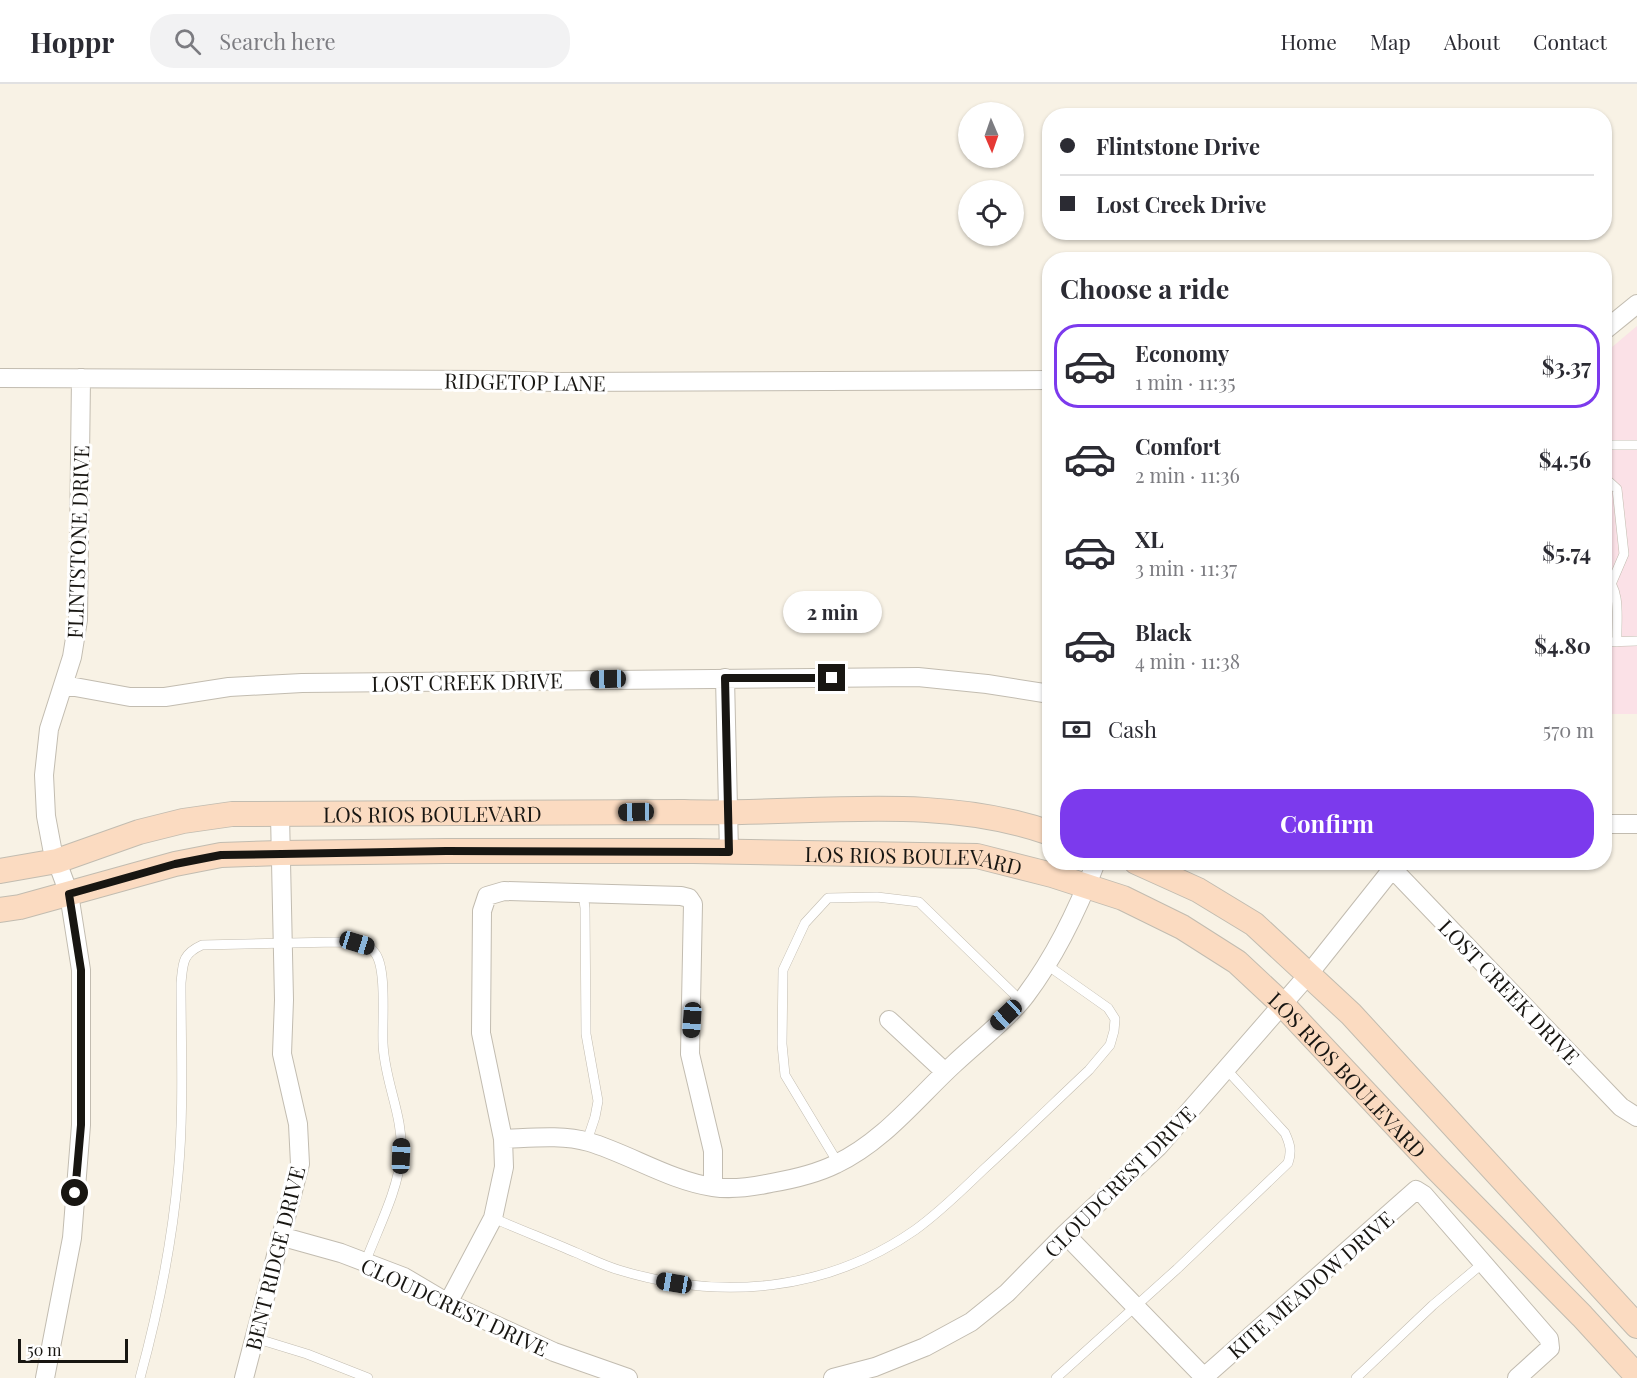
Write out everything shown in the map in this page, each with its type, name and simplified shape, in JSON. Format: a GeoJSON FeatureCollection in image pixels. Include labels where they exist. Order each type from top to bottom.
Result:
{"type":"FeatureCollection","features":[{"type":"Feature","properties":{"kind":"main road","name":"LOS RIOS BOULEVARD"},"geometry":{"type":"LineString","coordinates":[[0,871],[57,861],[139,832],[183,820],[232,814],[672,812],[729,814],[844,808],[964,814],[1025,824],[1042,830]]}},
{"type":"Feature","properties":{"kind":"main road","name":"LOS RIOS BOULEVARD"},"geometry":{"type":"LineString","coordinates":[[0,910],[186,862],[221,855],[280,853],[479,850],[977,856],[1052,875],[1086,888],[1123,898],[1182,927],[1237,962],[1282,1004],[1436,1168],[1582,1316],[1637,1376]]}},
{"type":"Feature","properties":{"kind":"main road","name":"LOS RIOS BOULEVARD"},"geometry":{"type":"LineString","coordinates":[[1154,870],[1198,890],[1254,924],[1351,1014],[1637,1326]]}},
{"type":"Feature","properties":{"kind":"street"},"geometry":{"type":"LineString","coordinates":[[1612,324],[1637,304]]}},
{"type":"Feature","properties":{"kind":"street","name":"RIDGETOP LANE"},"geometry":{"type":"LineString","coordinates":[[0,378],[552,382],[1042,380]]}},
{"type":"Feature","properties":{"kind":"street","name":"FLINTSTONE DRIVE"},"geometry":{"type":"LineString","coordinates":[[45,1378],[72,1238],[81,1125],[81,970],[69,894],[57,861],[46,816],[44,775],[49,729],[72,657],[78,620],[81,378]]}},
{"type":"Feature","properties":{"kind":"street","name":"LOST CREEK DRIVE"},"geometry":{"type":"LineString","coordinates":[[64,685],[130,697],[165,697],[229,687],[302,682],[918,677],[1042,693]]}},
{"type":"Feature","properties":{"kind":"street"},"geometry":{"type":"LineString","coordinates":[[725,678],[729,852]]}},
{"type":"Feature","properties":{"kind":"street","name":"BENT RIDGE DRIVE"},"geometry":{"type":"LineString","coordinates":[[244,1378],[300,1164],[298,1124],[282,1054],[284,1000],[280,814]]}},
{"type":"Feature","properties":{"kind":"street"},"geometry":{"type":"LineString","coordinates":[[1612,824],[1637,824]]}},
{"type":"Feature","properties":{"kind":"street"},"geometry":{"type":"LineString","coordinates":[[502,1139],[552,1138],[587,1142],[667,1173],[713,1187],[747,1188],[784,1181],[812,1174],[838,1163],[867,1144],[907,1111],[1021,1001],[1047,965],[1093,870]]}},
{"type":"Feature","properties":{"kind":"street","name":"CLOUDCREST DRIVE"},"geometry":{"type":"LineString","coordinates":[[833,1378],[875,1367],[925,1347],[971,1322],[1008,1293],[1065,1234],[1158,1148],[1308,975],[1388,870]]}},
{"type":"Feature","properties":{"kind":"street","name":"LOST CREEK DRIVE"},"geometry":{"type":"LineString","coordinates":[[1399,870],[1621,1107],[1637,1117]]}},
{"type":"Feature","properties":{"kind":"street"},"geometry":{"type":"LineString","coordinates":[[448,1303],[493,1218],[504,1167],[502,1139],[481,1033],[482,911],[488,896],[504,891],[689,898],[693,904],[690,1054],[713,1151],[713,1187]]}},
{"type":"Feature","properties":{"kind":"street"},"geometry":{"type":"LineString","coordinates":[[889,1020],[945,1072]]}},
{"type":"Feature","properties":{"kind":"street","name":"KITE MEADOW DRIVE"},"geometry":{"type":"LineString","coordinates":[[1204,1377],[1416,1190],[1424,1195],[1483,1263]]}},
{"type":"Feature","properties":{"kind":"street"},"geometry":{"type":"LineString","coordinates":[[1065,1234],[1204,1377]]}},
{"type":"Feature","properties":{"kind":"street","name":"CLOUDCREST DRIVE"},"geometry":{"type":"LineString","coordinates":[[280,1236],[341,1253],[404,1277],[448,1303],[554,1352],[628,1378]]}},
{"type":"Feature","properties":{"kind":"street"},"geometry":{"type":"LineString","coordinates":[[1483,1263],[1549,1339],[1550,1348],[1517,1378]]}},
{"type":"Feature","properties":{"kind":"lane"},"geometry":{"type":"LineString","coordinates":[[1612,445],[1637,445]]}},
{"type":"Feature","properties":{"kind":"lane"},"geometry":{"type":"LineString","coordinates":[[1612,484],[1617,489],[1624,554],[1612,573]]}},
{"type":"Feature","properties":{"kind":"lane"},"geometry":{"type":"LineString","coordinates":[[1612,586],[1616,593],[1617,642]]}},
{"type":"Feature","properties":{"kind":"lane"},"geometry":{"type":"LineString","coordinates":[[1612,642],[1637,641]]}},
{"type":"Feature","properties":{"kind":"lane"},"geometry":{"type":"LineString","coordinates":[[583,893],[586,1034],[598,1101],[587,1142]]}},
{"type":"Feature","properties":{"kind":"lane"},"geometry":{"type":"LineString","coordinates":[[838,1163],[785,1075],[782,1044],[783,970],[805,923],[828,898],[878,897],[919,902],[1021,1001]]}},
{"type":"Feature","properties":{"kind":"lane"},"geometry":{"type":"LineString","coordinates":[[140,1378],[151,1338],[170,1236],[178,1174],[181,983],[183,962],[189,951],[202,945],[282,942],[357,943],[370,947],[377,954],[381,967],[385,1069],[402,1134],[397,1177],[365,1263]]}},
{"type":"Feature","properties":{"kind":"lane"},"geometry":{"type":"LineString","coordinates":[[493,1218],[617,1270],[692,1286],[732,1289],[778,1285],[818,1276],[857,1262],[893,1244],[938,1213],[1089,1070],[1110,1046],[1114,1019],[1108,1008],[1047,965]]}},
{"type":"Feature","properties":{"kind":"lane"},"geometry":{"type":"LineString","coordinates":[[1056,1378],[1136,1307],[1288,1163],[1291,1154],[1290,1143],[1285,1133],[1226,1069]]}},
{"type":"Feature","properties":{"kind":"lane"},"geometry":{"type":"LineString","coordinates":[[1356,1378],[1483,1263]]}},
{"type":"Feature","properties":{"kind":"lane"},"geometry":{"type":"LineString","coordinates":[[255,1338],[308,1354],[368,1378]]}},
{"type":"Feature","properties":{"kind":"shaded area"},"geometry":{"type":"Polygon","coordinates":[[[1637,326],[1637,714],[1612,714],[1612,347],[1637,326]]]}},
{"type":"Feature","properties":{"kind":"route"},"geometry":{"type":"LineString","coordinates":[[75,1193],[81,1125],[81,970],[69,894],[175,864],[221,855],[446,851],[729,852],[725,678],[832,678]]}}]}
